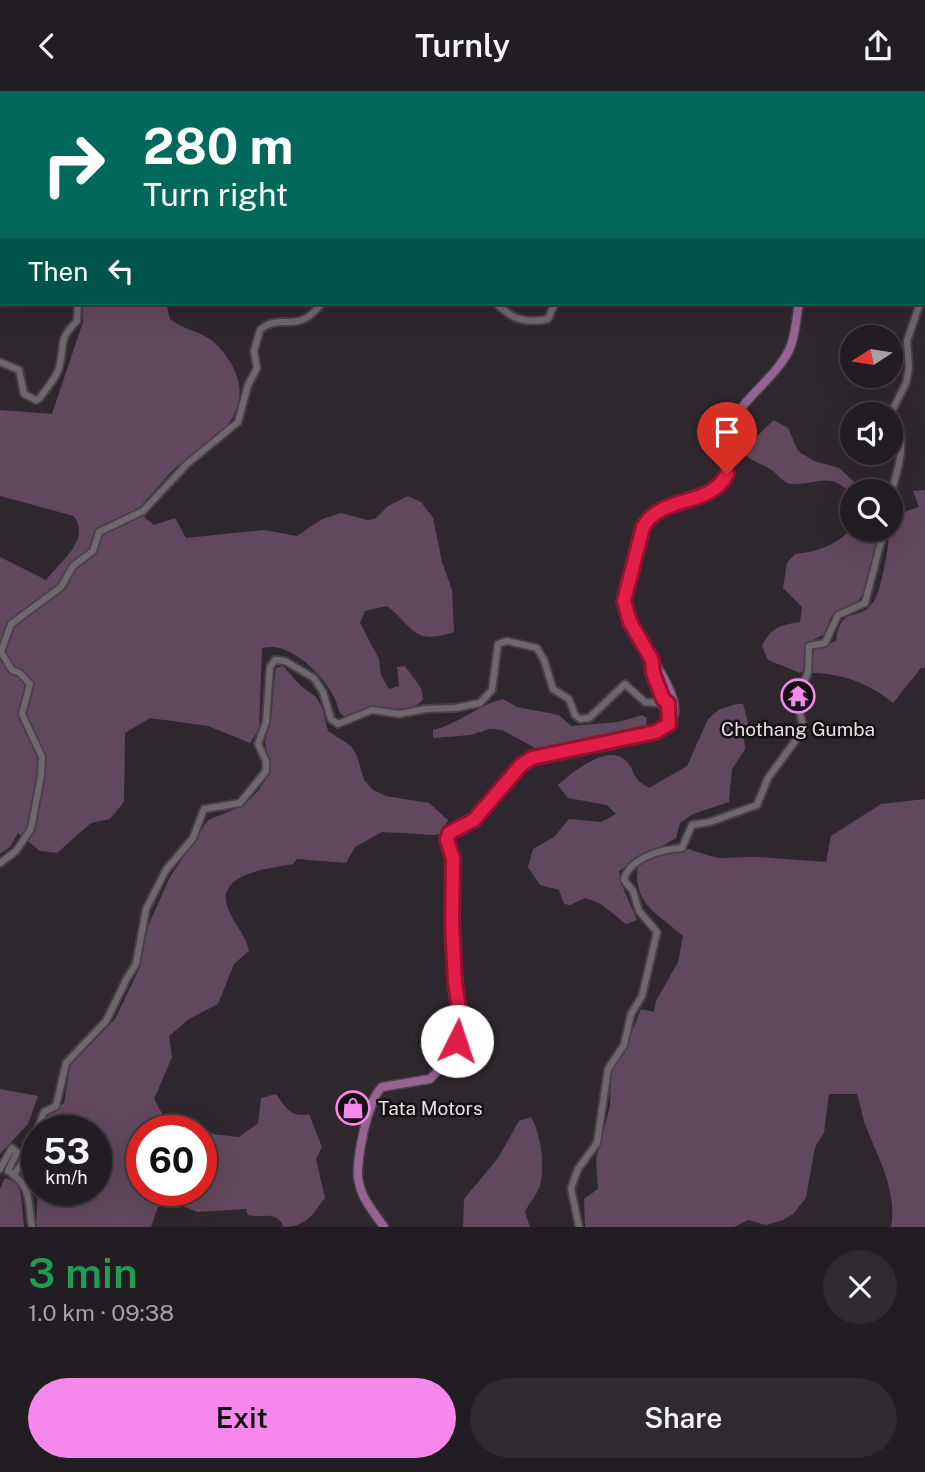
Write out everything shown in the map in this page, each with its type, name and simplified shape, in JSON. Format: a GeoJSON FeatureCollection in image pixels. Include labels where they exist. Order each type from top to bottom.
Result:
{"type":"FeatureCollection","features":[{"type":"Feature","properties":{"kind":"main road"},"geometry":{"type":"LineString","coordinates":[[384,1227],[361,1191],[357,1174],[373,1098],[382,1087],[425,1081],[433,1076],[452,1051],[460,1026],[452,922],[453,859],[447,840],[449,833],[474,820],[521,765],[532,758],[656,732],[669,724],[674,711],[671,694],[630,622],[624,601],[643,527],[648,518],[660,509],[706,495],[723,483],[729,465],[729,429],[788,352],[799,305]]}},
{"type":"Feature","properties":{"kind":"street"},"geometry":{"type":"LineString","coordinates":[[0,362],[19,370],[24,394],[36,400],[40,398],[60,366],[61,344],[65,333],[77,321],[78,305]]}},
{"type":"Feature","properties":{"kind":"street"},"geometry":{"type":"LineString","coordinates":[[0,863],[16,851],[31,829],[43,763],[22,714],[30,684],[20,673],[12,670],[1,652],[11,624],[61,587],[73,566],[93,551],[99,532],[142,511],[187,464],[234,426],[241,416],[248,385],[257,368],[254,351],[260,330],[273,323],[302,321],[312,316],[320,305]]}},
{"type":"Feature","properties":{"kind":"street"},"geometry":{"type":"LineString","coordinates":[[498,305],[511,318],[535,322],[548,319],[554,305]]}},
{"type":"Feature","properties":{"kind":"street"},"geometry":{"type":"LineString","coordinates":[[894,479],[903,440],[892,411],[906,383],[909,367],[907,341],[919,305]]}},
{"type":"Feature","properties":{"kind":"street"},"geometry":{"type":"LineString","coordinates":[[579,1227],[571,1188],[578,1169],[597,1143],[608,1069],[624,1045],[631,1014],[642,996],[656,943],[657,932],[639,911],[633,891],[624,880],[626,872],[639,861],[682,848],[692,825],[710,822],[757,805],[768,778],[804,729],[797,701],[808,672],[809,646],[825,643],[838,615],[865,603],[881,542]]}},
{"type":"Feature","properties":{"kind":"street"},"geometry":{"type":"LineString","coordinates":[[12,1174],[26,1157],[44,1112],[56,1106],[66,1063],[106,1021],[136,964],[146,909],[166,870],[189,846],[204,809],[240,803],[266,771],[266,761],[258,744],[266,722],[270,667],[275,660],[285,661],[314,678],[323,692],[331,719],[338,724],[372,711],[399,714],[480,703],[492,690],[496,647],[503,641],[533,646],[540,651],[553,689],[569,699],[575,715],[580,719],[589,718],[623,684],[628,685],[645,702],[666,702]]}},
{"type":"Feature","properties":{"kind":"street"},"geometry":{"type":"LineString","coordinates":[[652,660],[653,673],[669,706],[669,724]]}},
{"type":"Feature","properties":{"kind":"street"},"geometry":{"type":"LineString","coordinates":[[0,1169],[9,1149],[14,1148],[16,1153],[8,1169],[26,1187],[32,1227]]}},
{"type":"Feature","properties":{"kind":"shaded area"},"geometry":{"type":"Polygon","coordinates":[[[82,305],[166,305],[170,319],[212,341],[235,370],[240,395],[232,419],[211,442],[175,468],[143,503],[145,518],[154,525],[175,518],[186,538],[264,530],[297,536],[322,519],[341,513],[368,520],[375,519],[388,506],[408,496],[421,502],[433,518],[442,562],[452,590],[454,632],[429,637],[414,632],[387,606],[365,611],[360,623],[379,659],[381,675],[389,689],[399,686],[397,667],[405,666],[421,688],[423,699],[412,707],[374,707],[346,717],[340,712],[323,680],[305,662],[284,650],[262,648],[259,729],[250,743],[208,726],[150,718],[125,733],[124,802],[110,819],[91,823],[57,853],[40,851],[18,833],[10,847],[0,854],[0,557],[46,580],[72,550],[79,534],[74,516],[0,496],[0,410],[52,414],[83,322],[82,305]]]}},
{"type":"Feature","properties":{"kind":"shaded area"},"geometry":{"type":"Polygon","coordinates":[[[774,420],[788,428],[798,451],[814,461],[839,468],[851,479],[840,479],[840,485],[831,481],[788,483],[741,452],[736,442],[739,439],[756,437],[774,420]]]}},
{"type":"Feature","properties":{"kind":"shaded area"},"geometry":{"type":"Polygon","coordinates":[[[925,490],[925,668],[921,668],[893,703],[854,681],[833,675],[810,673],[814,649],[836,641],[842,622],[862,612],[874,601],[888,542],[903,542],[903,512],[919,507],[913,491],[925,490]]]}},
{"type":"Feature","properties":{"kind":"shaded area"},"geometry":{"type":"Polygon","coordinates":[[[839,539],[840,542],[876,542],[864,593],[857,602],[831,617],[825,634],[807,643],[804,670],[800,673],[768,660],[762,646],[769,635],[782,626],[800,622],[802,607],[783,588],[787,563],[795,554],[826,547],[839,539]]]}},
{"type":"Feature","properties":{"kind":"shaded area"},"geometry":{"type":"Polygon","coordinates":[[[283,666],[301,686],[316,697],[322,707],[328,731],[351,746],[364,780],[373,790],[386,796],[429,803],[448,820],[440,834],[382,832],[355,847],[346,863],[297,859],[293,864],[256,871],[234,882],[228,890],[226,900],[249,951],[234,964],[218,1004],[189,1019],[169,1036],[172,1057],[154,1099],[163,1115],[126,1115],[126,1206],[160,1206],[151,1227],[36,1227],[37,1206],[112,1206],[112,1115],[49,1115],[64,1103],[70,1066],[115,1019],[140,967],[148,926],[170,877],[208,820],[243,806],[258,791],[270,773],[265,741],[271,721],[276,668],[283,666]]]}},
{"type":"Feature","properties":{"kind":"shaded area"},"geometry":{"type":"Polygon","coordinates":[[[503,699],[517,707],[559,715],[571,726],[618,722],[642,715],[647,718],[646,725],[588,742],[535,748],[502,730],[489,729],[471,735],[433,738],[433,730],[503,699]]]}},
{"type":"Feature","properties":{"kind":"shaded area"},"geometry":{"type":"Polygon","coordinates":[[[743,704],[748,722],[744,737],[745,749],[732,769],[729,802],[693,814],[680,823],[676,838],[619,871],[621,883],[637,920],[626,924],[601,904],[585,898],[570,905],[564,904],[559,890],[540,885],[528,867],[533,849],[554,837],[569,819],[601,822],[616,814],[607,805],[568,798],[558,785],[590,762],[609,755],[625,760],[638,781],[649,788],[687,766],[708,719],[720,709],[743,704]]]}},
{"type":"Feature","properties":{"kind":"shaded area"},"geometry":{"type":"Polygon","coordinates":[[[925,799],[925,1227],[891,1227],[889,1186],[864,1121],[857,1094],[829,1094],[824,1133],[815,1147],[806,1198],[793,1214],[783,1220],[766,1225],[748,1220],[734,1227],[585,1227],[584,1199],[598,1189],[596,1159],[610,1106],[611,1069],[625,1049],[641,1009],[654,1012],[656,1001],[678,962],[683,936],[648,907],[639,889],[638,865],[664,854],[682,853],[688,849],[718,858],[758,857],[826,862],[831,836],[881,804],[925,799]]]}},
{"type":"Feature","properties":{"kind":"shaded area"},"geometry":{"type":"Polygon","coordinates":[[[0,1089],[38,1096],[31,1115],[21,1115],[21,1132],[0,1154],[0,1089]]]}},
{"type":"Feature","properties":{"kind":"shaded area"},"geometry":{"type":"Polygon","coordinates":[[[276,1094],[293,1113],[309,1114],[322,1147],[316,1159],[325,1198],[308,1219],[298,1225],[284,1227],[281,1221],[273,1216],[248,1215],[246,1209],[197,1212],[183,1206],[217,1206],[217,1134],[239,1137],[258,1123],[261,1098],[276,1094]]]}},
{"type":"Feature","properties":{"kind":"shaded area"},"geometry":{"type":"Polygon","coordinates":[[[531,1117],[540,1142],[542,1172],[539,1188],[525,1212],[530,1227],[463,1227],[464,1199],[498,1158],[519,1121],[531,1117]]]}},
{"type":"Feature","properties":{"kind":"shaded area"},"geometry":{"type":"Polygon","coordinates":[[[5,1178],[17,1182],[24,1227],[0,1227],[0,1189],[5,1178]]]}},
{"type":"Feature","properties":{"kind":"place","name":"Chothang Gumba"},"geometry":{"type":"Point","coordinates":[798,696]}},
{"type":"Feature","properties":{"kind":"place","name":"Tata Motors"},"geometry":{"type":"Point","coordinates":[353,1108]}},
{"type":"Feature","properties":{"kind":"route"},"geometry":{"type":"LineString","coordinates":[[457,1041],[460,1017],[455,982],[453,859],[447,840],[449,833],[474,820],[521,765],[532,758],[656,732],[669,724],[669,706],[663,699],[653,673],[652,660],[626,612],[625,591],[636,549],[648,518],[660,509],[715,490],[723,483],[727,474]]}}]}
